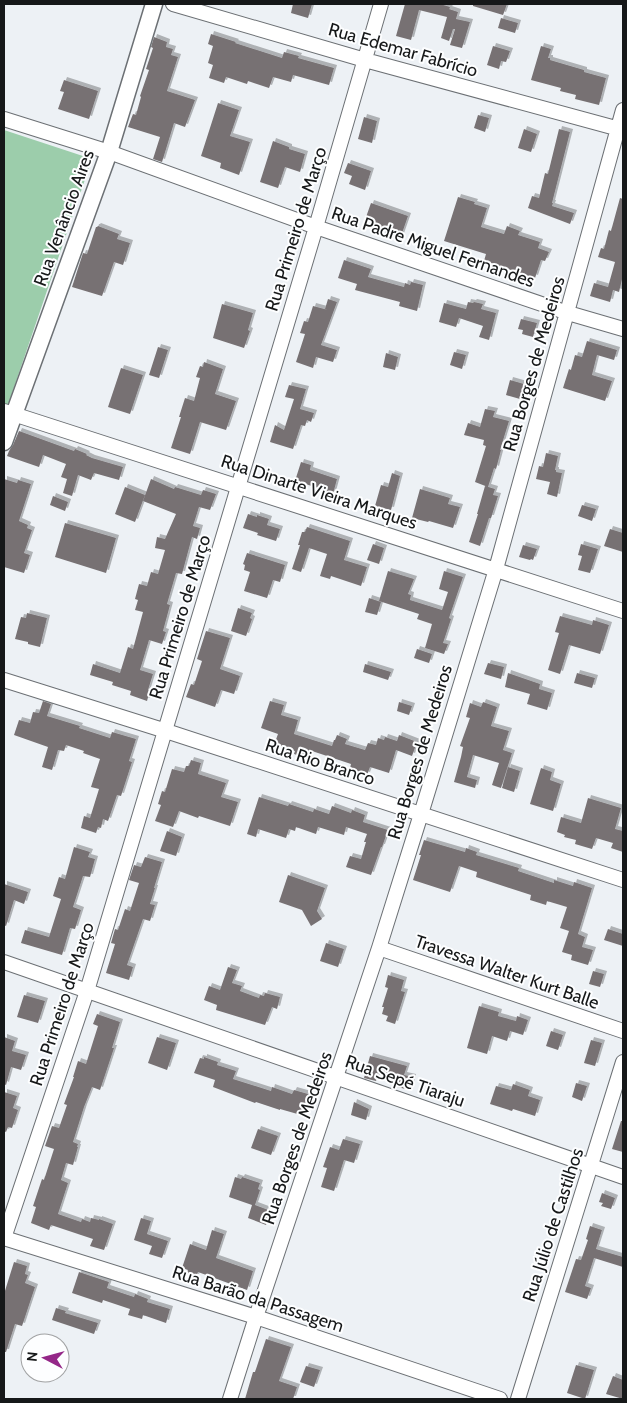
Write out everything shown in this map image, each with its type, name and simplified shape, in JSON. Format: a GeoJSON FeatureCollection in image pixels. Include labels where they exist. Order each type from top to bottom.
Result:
{"type":"FeatureCollection","features":[{"type":"Feature","properties":{"kind":"street","name":"Rua Venâncio Aires"},"geometry":{"type":"LineString","coordinates":[[4,442],[9,412],[109,152],[154,4]]}},
{"type":"Feature","properties":{"kind":"street","name":"Rua Edemar Fabrício"},"geometry":{"type":"LineString","coordinates":[[173,4],[365,60],[620,129]]}},
{"type":"Feature","properties":{"kind":"street","name":"Rua Primeiro de Março"},"geometry":{"type":"LineString","coordinates":[[4,1238],[87,991],[381,4]]}},
{"type":"Feature","properties":{"kind":"street","name":"Rua Borges de Medeiros"},"geometry":{"type":"LineString","coordinates":[[230,1399],[379,948],[496,569],[620,129],[623,110]]}},
{"type":"Feature","properties":{"kind":"street","name":"Rua Padre Miguel Fernandes"},"geometry":{"type":"LineString","coordinates":[[4,119],[109,152],[316,227],[568,313],[623,329]]}},
{"type":"Feature","properties":{"kind":"street","name":"Rua Dinarte Vieira Marques"},"geometry":{"type":"LineString","coordinates":[[9,412],[623,611]]}},
{"type":"Feature","properties":{"kind":"street","name":"Rua Rio Branco"},"geometry":{"type":"LineString","coordinates":[[4,680],[623,880]]}},
{"type":"Feature","properties":{"kind":"street","name":"Travessa Walter Kurt Balle"},"geometry":{"type":"LineString","coordinates":[[379,948],[623,1031]]}},
{"type":"Feature","properties":{"kind":"street","name":"Rua Sepé Tiaraju"},"geometry":{"type":"LineString","coordinates":[[4,962],[623,1177]]}},
{"type":"Feature","properties":{"kind":"street","name":"Rua Júlio de Castilhos"},"geometry":{"type":"LineString","coordinates":[[518,1399],[623,1062]]}},
{"type":"Feature","properties":{"kind":"street","name":"Rua Barão da Passagem"},"geometry":{"type":"LineString","coordinates":[[4,1238],[256,1317],[500,1399]]}},
{"type":"Feature","properties":{"kind":"green space"},"geometry":{"type":"Polygon","coordinates":[[[4,130],[92,159],[8,405],[4,403],[4,130]]]}},
{"type":"Feature","properties":{"kind":"building"},"geometry":{"type":"Polygon","coordinates":[[[293,4],[312,4],[308,18],[291,13],[293,4]]]}},
{"type":"Feature","properties":{"kind":"building"},"geometry":{"type":"Polygon","coordinates":[[[405,4],[440,4],[458,12],[456,19],[470,22],[462,48],[450,45],[455,29],[453,29],[449,41],[441,38],[447,17],[419,10],[411,40],[396,36],[405,4]]]}},
{"type":"Feature","properties":{"kind":"building"},"geometry":{"type":"Polygon","coordinates":[[[473,4],[507,4],[503,15],[473,6],[473,4]]]}},
{"type":"Feature","properties":{"kind":"building"},"geometry":{"type":"Polygon","coordinates":[[[501,18],[518,23],[515,33],[498,28],[501,18]]]}},
{"type":"Feature","properties":{"kind":"building"},"geometry":{"type":"Polygon","coordinates":[[[211,34],[282,58],[284,52],[334,68],[329,85],[293,75],[291,82],[273,77],[269,88],[248,81],[247,84],[226,77],[224,83],[209,78],[213,65],[208,63],[213,46],[208,44],[211,34]]]}},
{"type":"Feature","properties":{"kind":"building"},"geometry":{"type":"Polygon","coordinates":[[[154,37],[167,42],[166,47],[173,49],[171,55],[178,57],[167,91],[195,100],[185,127],[174,123],[162,162],[153,159],[160,137],[128,127],[133,114],[136,115],[149,70],[146,69],[153,48],[151,47],[154,37]]]}},
{"type":"Feature","properties":{"kind":"building"},"geometry":{"type":"Polygon","coordinates":[[[493,46],[510,51],[506,62],[501,61],[499,69],[487,65],[493,46]]]}},
{"type":"Feature","properties":{"kind":"building"},"geometry":{"type":"Polygon","coordinates":[[[541,46],[551,49],[548,58],[550,60],[606,78],[599,105],[575,99],[576,95],[560,91],[561,88],[531,80],[541,46]]]}},
{"type":"Feature","properties":{"kind":"building"},"geometry":{"type":"Polygon","coordinates":[[[64,80],[98,91],[89,119],[58,109],[64,92],[60,91],[64,80]]]}},
{"type":"Feature","properties":{"kind":"building"},"geometry":{"type":"Polygon","coordinates":[[[218,103],[239,110],[230,136],[250,142],[239,175],[220,168],[221,163],[201,156],[218,103]]]}},
{"type":"Feature","properties":{"kind":"building"},"geometry":{"type":"Polygon","coordinates":[[[478,115],[489,118],[485,132],[474,128],[478,115]]]}},
{"type":"Feature","properties":{"kind":"building"},"geometry":{"type":"Polygon","coordinates":[[[364,117],[377,121],[372,143],[358,139],[364,117]]]}},
{"type":"Feature","properties":{"kind":"building"},"geometry":{"type":"Polygon","coordinates":[[[524,129],[537,134],[531,152],[518,148],[524,129]]]}},
{"type":"Feature","properties":{"kind":"building"},"geometry":{"type":"Polygon","coordinates":[[[559,129],[570,132],[552,206],[574,213],[570,224],[528,208],[532,196],[539,198],[545,173],[548,174],[559,129]]]}},
{"type":"Feature","properties":{"kind":"building"},"geometry":{"type":"Polygon","coordinates":[[[273,141],[305,154],[300,172],[285,167],[278,188],[260,182],[273,141]]]}},
{"type":"Feature","properties":{"kind":"building"},"geometry":{"type":"Polygon","coordinates":[[[348,163],[371,171],[365,190],[349,184],[352,176],[344,173],[348,163]]]}},
{"type":"Feature","properties":{"kind":"building"},"geometry":{"type":"Polygon","coordinates":[[[458,197],[487,208],[481,227],[504,234],[507,226],[520,231],[518,235],[540,242],[538,248],[549,252],[545,261],[541,260],[535,278],[484,261],[486,254],[444,241],[458,197]]]}},
{"type":"Feature","properties":{"kind":"building"},"geometry":{"type":"Polygon","coordinates":[[[620,198],[623,199],[623,275],[619,292],[613,290],[610,302],[590,296],[594,283],[608,287],[615,262],[598,257],[601,248],[604,249],[609,230],[611,231],[620,198]]]}},
{"type":"Feature","properties":{"kind":"building"},"geometry":{"type":"Polygon","coordinates":[[[371,203],[408,216],[400,239],[385,234],[386,230],[370,225],[371,222],[365,220],[371,203]]]}},
{"type":"Feature","properties":{"kind":"building"},"geometry":{"type":"Polygon","coordinates":[[[98,226],[119,234],[117,239],[130,243],[123,265],[114,262],[102,296],[72,287],[83,253],[87,254],[98,226]]]}},
{"type":"Feature","properties":{"kind":"building"},"geometry":{"type":"Polygon","coordinates":[[[344,260],[371,269],[368,277],[404,287],[405,283],[410,285],[411,282],[423,285],[417,311],[399,306],[400,302],[355,290],[357,284],[338,278],[344,260]]]}},
{"type":"Feature","properties":{"kind":"building"},"geometry":{"type":"Polygon","coordinates":[[[328,299],[337,302],[321,345],[337,350],[333,362],[316,357],[313,368],[296,362],[305,334],[300,333],[304,321],[308,322],[313,306],[328,310],[325,309],[328,299]]]}},
{"type":"Feature","properties":{"kind":"building"},"geometry":{"type":"Polygon","coordinates":[[[468,302],[483,304],[481,309],[496,313],[489,340],[479,337],[483,326],[459,318],[456,327],[439,322],[444,303],[466,309],[468,302]]]}},
{"type":"Feature","properties":{"kind":"building"},"geometry":{"type":"Polygon","coordinates":[[[222,304],[253,313],[248,330],[250,331],[244,348],[213,338],[222,304]]]}},
{"type":"Feature","properties":{"kind":"building"},"geometry":{"type":"Polygon","coordinates":[[[521,319],[537,323],[533,337],[522,334],[523,330],[518,329],[521,319]]]}},
{"type":"Feature","properties":{"kind":"building"},"geometry":{"type":"Polygon","coordinates":[[[587,341],[617,350],[614,360],[597,355],[592,375],[612,381],[605,401],[563,388],[575,355],[582,357],[587,341]]]}},
{"type":"Feature","properties":{"kind":"building"},"geometry":{"type":"Polygon","coordinates":[[[158,347],[168,350],[159,378],[149,375],[158,347]]]}},
{"type":"Feature","properties":{"kind":"building"},"geometry":{"type":"Polygon","coordinates":[[[454,352],[466,355],[462,369],[450,365],[454,352]]]}},
{"type":"Feature","properties":{"kind":"building"},"geometry":{"type":"Polygon","coordinates":[[[386,353],[398,357],[395,370],[383,367],[386,353]]]}},
{"type":"Feature","properties":{"kind":"building"},"geometry":{"type":"Polygon","coordinates":[[[204,362],[223,369],[215,394],[236,401],[226,430],[200,422],[190,454],[171,448],[185,398],[194,401],[200,378],[196,377],[200,366],[203,367],[204,362]]]}},
{"type":"Feature","properties":{"kind":"building"},"geometry":{"type":"Polygon","coordinates":[[[121,368],[143,375],[130,414],[108,407],[121,368]]]}},
{"type":"Feature","properties":{"kind":"building"},"geometry":{"type":"Polygon","coordinates":[[[510,380],[524,384],[520,399],[506,395],[510,380]]]}},
{"type":"Feature","properties":{"kind":"building"},"geometry":{"type":"Polygon","coordinates":[[[289,385],[306,389],[300,409],[314,413],[311,422],[307,420],[305,426],[301,425],[293,449],[270,442],[275,425],[284,430],[294,399],[285,397],[289,385]]]}},
{"type":"Feature","properties":{"kind":"building"},"geometry":{"type":"Polygon","coordinates":[[[485,409],[495,411],[493,417],[509,421],[496,469],[494,468],[488,487],[475,482],[486,446],[483,445],[484,440],[464,435],[468,423],[480,427],[485,409]]]}},
{"type":"Feature","properties":{"kind":"building"},"geometry":{"type":"Polygon","coordinates":[[[19,431],[74,451],[75,449],[92,458],[123,467],[119,480],[94,473],[91,480],[78,475],[72,496],[63,493],[67,479],[61,477],[66,464],[43,455],[39,467],[7,456],[19,431]]]}},
{"type":"Feature","properties":{"kind":"building"},"geometry":{"type":"Polygon","coordinates":[[[546,453],[558,456],[555,470],[562,473],[557,497],[547,494],[550,482],[536,479],[539,466],[543,467],[546,453]]]}},
{"type":"Feature","properties":{"kind":"building"},"geometry":{"type":"Polygon","coordinates":[[[301,462],[311,465],[310,470],[337,479],[333,494],[295,481],[301,462]]]}},
{"type":"Feature","properties":{"kind":"building"},"geometry":{"type":"Polygon","coordinates":[[[392,473],[400,476],[391,510],[375,506],[381,485],[388,487],[392,473]]]}},
{"type":"Feature","properties":{"kind":"building"},"geometry":{"type":"Polygon","coordinates":[[[4,479],[17,483],[18,480],[31,484],[19,521],[28,525],[27,528],[32,530],[24,553],[30,555],[24,573],[4,567],[4,479]]]}},
{"type":"Feature","properties":{"kind":"building"},"geometry":{"type":"Polygon","coordinates":[[[151,479],[174,489],[175,487],[201,495],[203,490],[216,494],[210,510],[199,507],[193,526],[200,528],[197,539],[192,537],[182,574],[176,573],[167,604],[170,605],[163,631],[166,632],[162,644],[149,640],[140,670],[153,674],[147,701],[130,695],[131,691],[112,685],[113,682],[90,675],[93,664],[120,673],[128,647],[133,649],[143,612],[135,610],[138,600],[135,599],[139,584],[147,586],[151,572],[158,574],[165,550],[155,548],[157,537],[165,539],[176,514],[143,501],[151,479]]]}},
{"type":"Feature","properties":{"kind":"building"},"geometry":{"type":"Polygon","coordinates":[[[485,486],[495,489],[493,495],[498,496],[480,546],[469,542],[485,486]]]}},
{"type":"Feature","properties":{"kind":"building"},"geometry":{"type":"Polygon","coordinates":[[[125,487],[145,495],[135,522],[115,514],[125,487]]]}},
{"type":"Feature","properties":{"kind":"building"},"geometry":{"type":"Polygon","coordinates":[[[420,489],[450,498],[448,504],[460,507],[453,528],[412,518],[420,489]]]}},
{"type":"Feature","properties":{"kind":"building"},"geometry":{"type":"Polygon","coordinates":[[[53,496],[68,502],[65,511],[50,505],[53,496]]]}},
{"type":"Feature","properties":{"kind":"building"},"geometry":{"type":"Polygon","coordinates":[[[582,505],[596,509],[592,521],[578,516],[582,505]]]}},
{"type":"Feature","properties":{"kind":"building"},"geometry":{"type":"Polygon","coordinates":[[[248,514],[269,519],[267,525],[280,529],[276,541],[243,528],[248,514]]]}},
{"type":"Feature","properties":{"kind":"building"},"geometry":{"type":"Polygon","coordinates":[[[65,523],[116,538],[106,573],[55,557],[65,523]]]}},
{"type":"Feature","properties":{"kind":"building"},"geometry":{"type":"Polygon","coordinates":[[[307,527],[350,541],[344,560],[367,567],[361,586],[331,576],[330,579],[320,576],[327,554],[309,548],[301,572],[292,569],[302,532],[305,532],[307,527]]]}},
{"type":"Feature","properties":{"kind":"building"},"geometry":{"type":"Polygon","coordinates":[[[610,529],[623,533],[623,552],[604,546],[610,529]]]}},
{"type":"Feature","properties":{"kind":"building"},"geometry":{"type":"Polygon","coordinates":[[[373,544],[384,548],[379,564],[367,560],[373,544]]]}},
{"type":"Feature","properties":{"kind":"building"},"geometry":{"type":"Polygon","coordinates":[[[581,544],[598,549],[590,573],[578,570],[582,556],[578,555],[581,544]]]}},
{"type":"Feature","properties":{"kind":"building"},"geometry":{"type":"Polygon","coordinates":[[[523,545],[537,549],[533,560],[519,557],[523,545]]]}},
{"type":"Feature","properties":{"kind":"building"},"geometry":{"type":"Polygon","coordinates":[[[247,553],[285,565],[280,582],[273,580],[267,598],[244,591],[250,572],[244,570],[245,565],[243,564],[247,553]]]}},
{"type":"Feature","properties":{"kind":"building"},"geometry":{"type":"Polygon","coordinates":[[[388,571],[414,579],[408,594],[411,595],[410,600],[442,610],[448,592],[439,589],[444,571],[463,577],[449,618],[451,619],[443,643],[448,644],[444,654],[425,648],[432,624],[417,619],[419,614],[379,601],[388,571]]]}},
{"type":"Feature","properties":{"kind":"building"},"geometry":{"type":"Polygon","coordinates":[[[369,598],[381,602],[377,615],[365,612],[369,598]]]}},
{"type":"Feature","properties":{"kind":"building"},"geometry":{"type":"Polygon","coordinates":[[[238,608],[252,613],[250,618],[252,619],[246,636],[231,631],[238,608]]]}},
{"type":"Feature","properties":{"kind":"building"},"geometry":{"type":"Polygon","coordinates":[[[27,613],[47,618],[40,647],[15,639],[21,617],[26,618],[27,613]]]}},
{"type":"Feature","properties":{"kind":"building"},"geometry":{"type":"Polygon","coordinates":[[[560,616],[592,625],[593,620],[609,625],[600,654],[569,645],[560,674],[548,670],[559,633],[555,632],[560,616]]]}},
{"type":"Feature","properties":{"kind":"building"},"geometry":{"type":"Polygon","coordinates":[[[206,631],[230,638],[220,669],[240,676],[234,694],[221,690],[215,707],[186,697],[191,684],[194,685],[202,661],[197,659],[206,631]]]}},
{"type":"Feature","properties":{"kind":"building"},"geometry":{"type":"Polygon","coordinates":[[[417,649],[432,654],[429,663],[414,658],[417,649]]]}},
{"type":"Feature","properties":{"kind":"building"},"geometry":{"type":"Polygon","coordinates":[[[488,663],[504,667],[501,679],[484,674],[488,663]]]}},
{"type":"Feature","properties":{"kind":"building"},"geometry":{"type":"Polygon","coordinates":[[[365,664],[391,672],[388,680],[363,672],[365,664]]]}},
{"type":"Feature","properties":{"kind":"building"},"geometry":{"type":"Polygon","coordinates":[[[508,673],[540,684],[539,689],[552,693],[547,710],[527,704],[530,694],[505,687],[508,673]]]}},
{"type":"Feature","properties":{"kind":"building"},"geometry":{"type":"Polygon","coordinates":[[[577,673],[595,678],[592,688],[574,683],[577,673]]]}},
{"type":"Feature","properties":{"kind":"building"},"geometry":{"type":"Polygon","coordinates":[[[43,701],[51,704],[47,716],[110,738],[112,732],[136,739],[129,761],[132,762],[121,796],[117,795],[108,821],[103,819],[101,828],[98,827],[96,833],[81,828],[84,816],[90,818],[99,789],[91,787],[100,759],[66,745],[64,751],[58,750],[52,770],[42,767],[48,747],[14,735],[19,720],[30,723],[33,712],[39,713],[43,701]]]}},
{"type":"Feature","properties":{"kind":"building"},"geometry":{"type":"Polygon","coordinates":[[[270,701],[284,705],[281,715],[298,720],[294,734],[332,746],[337,735],[347,739],[345,744],[365,750],[368,743],[376,745],[378,738],[384,740],[385,737],[397,741],[399,735],[417,742],[412,756],[396,750],[389,773],[370,767],[367,775],[350,768],[351,764],[312,751],[309,759],[294,754],[295,751],[274,745],[278,734],[261,728],[270,701]]]}},
{"type":"Feature","properties":{"kind":"building"},"geometry":{"type":"Polygon","coordinates":[[[399,702],[412,706],[409,715],[397,711],[399,702]]]}},
{"type":"Feature","properties":{"kind":"building"},"geometry":{"type":"Polygon","coordinates":[[[483,702],[497,707],[491,726],[509,731],[503,750],[512,753],[501,788],[492,785],[499,763],[473,755],[467,777],[477,780],[475,788],[454,782],[463,747],[460,746],[470,718],[466,717],[470,703],[481,707],[483,702]]]}},
{"type":"Feature","properties":{"kind":"building"},"geometry":{"type":"Polygon","coordinates":[[[191,760],[201,763],[198,774],[226,783],[221,797],[238,802],[230,826],[179,811],[173,827],[155,821],[161,805],[158,804],[162,791],[165,792],[172,769],[184,772],[191,760]]]}},
{"type":"Feature","properties":{"kind":"building"},"geometry":{"type":"Polygon","coordinates":[[[508,767],[520,771],[514,792],[502,788],[508,767]]]}},
{"type":"Feature","properties":{"kind":"building"},"geometry":{"type":"Polygon","coordinates":[[[541,768],[552,772],[550,780],[561,784],[553,811],[530,804],[541,768]]]}},
{"type":"Feature","properties":{"kind":"building"},"geometry":{"type":"Polygon","coordinates":[[[259,797],[313,812],[314,809],[329,814],[332,806],[351,813],[352,810],[365,815],[363,822],[388,830],[371,875],[346,867],[350,856],[361,859],[367,834],[346,827],[344,835],[318,827],[316,834],[296,827],[295,831],[289,829],[286,838],[258,829],[256,837],[247,834],[259,797]]]}},
{"type":"Feature","properties":{"kind":"building"},"geometry":{"type":"Polygon","coordinates":[[[588,798],[621,808],[615,829],[623,831],[623,852],[611,848],[613,843],[596,838],[592,849],[575,844],[576,840],[564,837],[565,835],[557,832],[561,817],[581,823],[588,798]]]}},
{"type":"Feature","properties":{"kind":"building"},"geometry":{"type":"Polygon","coordinates":[[[167,831],[182,837],[176,856],[160,851],[167,831]]]}},
{"type":"Feature","properties":{"kind":"building"},"geometry":{"type":"Polygon","coordinates":[[[424,840],[465,852],[466,848],[477,852],[476,855],[519,868],[518,871],[554,883],[554,880],[573,886],[574,882],[592,888],[578,934],[585,937],[582,947],[593,950],[588,965],[571,960],[572,955],[562,952],[569,931],[560,928],[567,907],[547,901],[546,905],[530,900],[531,895],[476,877],[477,872],[459,866],[450,892],[413,880],[424,840]]]}},
{"type":"Feature","properties":{"kind":"building"},"geometry":{"type":"Polygon","coordinates":[[[74,847],[90,852],[88,857],[95,859],[90,877],[83,876],[73,907],[81,910],[75,929],[70,928],[62,955],[21,943],[25,930],[49,937],[61,899],[53,896],[59,877],[65,879],[74,847]]]}},
{"type":"Feature","properties":{"kind":"building"},"geometry":{"type":"Polygon","coordinates":[[[145,857],[162,862],[150,904],[155,905],[150,921],[143,919],[127,965],[133,967],[129,980],[106,973],[115,944],[111,943],[115,929],[118,930],[125,909],[130,911],[139,883],[129,880],[134,865],[141,867],[145,857]]]}},
{"type":"Feature","properties":{"kind":"building"},"geometry":{"type":"Polygon","coordinates":[[[288,875],[325,888],[317,911],[322,919],[311,926],[302,910],[279,902],[288,875]]]}},
{"type":"Feature","properties":{"kind":"building"},"geometry":{"type":"Polygon","coordinates":[[[4,884],[28,892],[24,904],[14,900],[6,926],[4,925],[4,884]]]}},
{"type":"Feature","properties":{"kind":"building"},"geometry":{"type":"Polygon","coordinates":[[[608,929],[623,934],[623,946],[604,940],[608,929]]]}},
{"type":"Feature","properties":{"kind":"building"},"geometry":{"type":"Polygon","coordinates":[[[326,943],[344,949],[338,967],[320,961],[326,943]]]}},
{"type":"Feature","properties":{"kind":"building"},"geometry":{"type":"Polygon","coordinates":[[[228,967],[237,970],[232,983],[242,986],[240,991],[259,998],[260,995],[264,996],[265,993],[280,997],[277,1009],[272,1007],[265,1025],[216,1010],[217,1005],[204,1000],[209,986],[220,990],[228,967]]]}},
{"type":"Feature","properties":{"kind":"building"},"geometry":{"type":"Polygon","coordinates":[[[593,971],[604,974],[600,987],[589,984],[593,971]]]}},
{"type":"Feature","properties":{"kind":"building"},"geometry":{"type":"Polygon","coordinates":[[[388,975],[404,980],[401,991],[405,992],[395,1024],[386,1021],[388,1016],[382,1014],[384,1007],[382,1007],[388,988],[385,987],[388,975]]]}},
{"type":"Feature","properties":{"kind":"building"},"geometry":{"type":"Polygon","coordinates":[[[24,995],[45,1001],[38,1023],[17,1017],[24,995]]]}},
{"type":"Feature","properties":{"kind":"building"},"geometry":{"type":"Polygon","coordinates":[[[479,1006],[499,1012],[498,1016],[516,1021],[517,1016],[528,1020],[523,1035],[510,1031],[507,1041],[492,1036],[487,1054],[467,1048],[479,1006]]]}},
{"type":"Feature","properties":{"kind":"building"},"geometry":{"type":"Polygon","coordinates":[[[97,1014],[120,1022],[112,1048],[114,1048],[100,1090],[92,1087],[84,1107],[73,1142],[78,1144],[78,1147],[73,1165],[66,1163],[61,1180],[68,1183],[58,1214],[81,1222],[82,1219],[90,1222],[91,1218],[113,1224],[104,1250],[90,1246],[93,1239],[51,1225],[49,1230],[31,1223],[36,1207],[33,1206],[54,1149],[45,1146],[52,1126],[59,1128],[67,1105],[64,1104],[78,1061],[86,1064],[98,1026],[93,1024],[97,1014]]]}},
{"type":"Feature","properties":{"kind":"building"},"geometry":{"type":"Polygon","coordinates":[[[551,1031],[563,1035],[558,1050],[546,1046],[551,1031]]]}},
{"type":"Feature","properties":{"kind":"building"},"geometry":{"type":"Polygon","coordinates":[[[4,1037],[15,1041],[12,1051],[26,1055],[21,1070],[11,1067],[6,1085],[4,1084],[4,1037]]]}},
{"type":"Feature","properties":{"kind":"building"},"geometry":{"type":"Polygon","coordinates":[[[157,1037],[176,1043],[167,1070],[148,1063],[157,1037]]]}},
{"type":"Feature","properties":{"kind":"building"},"geometry":{"type":"Polygon","coordinates":[[[591,1040],[602,1043],[595,1066],[584,1063],[591,1040]]]}},
{"type":"Feature","properties":{"kind":"building"},"geometry":{"type":"Polygon","coordinates":[[[370,1056],[407,1066],[404,1075],[413,1077],[410,1090],[397,1087],[400,1077],[379,1072],[376,1081],[364,1078],[370,1056]]]}},
{"type":"Feature","properties":{"kind":"building"},"geometry":{"type":"Polygon","coordinates":[[[204,1057],[218,1062],[217,1065],[236,1071],[233,1079],[271,1091],[272,1087],[292,1094],[294,1090],[308,1094],[301,1115],[255,1103],[213,1087],[215,1080],[194,1073],[200,1058],[204,1059],[204,1057]]]}},
{"type":"Feature","properties":{"kind":"building"},"geometry":{"type":"Polygon","coordinates":[[[576,1083],[587,1086],[582,1101],[572,1097],[576,1083]]]}},
{"type":"Feature","properties":{"kind":"building"},"geometry":{"type":"Polygon","coordinates":[[[513,1084],[530,1090],[528,1096],[540,1100],[535,1116],[490,1104],[496,1086],[511,1090],[513,1084]]]}},
{"type":"Feature","properties":{"kind":"building"},"geometry":{"type":"Polygon","coordinates":[[[4,1092],[17,1096],[13,1108],[18,1110],[12,1128],[8,1127],[6,1132],[4,1131],[4,1092]]]}},
{"type":"Feature","properties":{"kind":"building"},"geometry":{"type":"Polygon","coordinates":[[[354,1102],[369,1109],[366,1120],[351,1115],[354,1102]]]}},
{"type":"Feature","properties":{"kind":"building"},"geometry":{"type":"Polygon","coordinates":[[[621,1121],[623,1121],[623,1152],[612,1149],[621,1121]]]}},
{"type":"Feature","properties":{"kind":"building"},"geometry":{"type":"Polygon","coordinates":[[[258,1129],[278,1136],[271,1155],[251,1148],[258,1129]]]}},
{"type":"Feature","properties":{"kind":"building"},"geometry":{"type":"Polygon","coordinates":[[[343,1139],[360,1144],[354,1163],[344,1160],[334,1191],[321,1187],[327,1168],[323,1167],[330,1147],[339,1150],[343,1139]]]}},
{"type":"Feature","properties":{"kind":"building"},"geometry":{"type":"Polygon","coordinates":[[[235,1177],[241,1179],[242,1177],[260,1183],[258,1189],[260,1190],[255,1205],[271,1211],[266,1225],[248,1218],[252,1205],[229,1197],[235,1177]]]}},
{"type":"Feature","properties":{"kind":"building"},"geometry":{"type":"Polygon","coordinates":[[[602,1193],[615,1198],[611,1209],[601,1206],[603,1203],[599,1202],[602,1193]]]}},
{"type":"Feature","properties":{"kind":"building"},"geometry":{"type":"Polygon","coordinates":[[[141,1218],[151,1221],[147,1234],[168,1241],[162,1258],[149,1254],[152,1246],[134,1240],[141,1218]]]}},
{"type":"Feature","properties":{"kind":"building"},"geometry":{"type":"Polygon","coordinates":[[[590,1226],[602,1230],[596,1249],[623,1257],[623,1267],[594,1258],[585,1286],[591,1288],[587,1299],[565,1292],[576,1259],[581,1260],[588,1240],[586,1239],[590,1226]]]}},
{"type":"Feature","properties":{"kind":"building"},"geometry":{"type":"Polygon","coordinates":[[[212,1230],[224,1234],[216,1258],[253,1271],[247,1290],[198,1272],[196,1277],[186,1274],[188,1270],[182,1268],[190,1244],[206,1250],[212,1230]]]}},
{"type":"Feature","properties":{"kind":"building"},"geometry":{"type":"Polygon","coordinates":[[[14,1262],[27,1266],[25,1274],[28,1275],[25,1283],[35,1287],[22,1326],[15,1324],[6,1352],[4,1352],[4,1294],[14,1262]]]}},
{"type":"Feature","properties":{"kind":"building"},"geometry":{"type":"Polygon","coordinates":[[[79,1272],[109,1282],[107,1288],[134,1297],[135,1294],[148,1299],[147,1302],[170,1309],[166,1323],[143,1315],[142,1319],[128,1315],[130,1309],[103,1300],[102,1303],[72,1293],[79,1272]]]}},
{"type":"Feature","properties":{"kind":"building"},"geometry":{"type":"Polygon","coordinates":[[[56,1308],[66,1311],[65,1313],[98,1323],[94,1334],[52,1320],[56,1308]]]}},
{"type":"Feature","properties":{"kind":"building"},"geometry":{"type":"Polygon","coordinates":[[[266,1339],[291,1347],[279,1381],[297,1387],[293,1399],[245,1399],[266,1339]]]}},
{"type":"Feature","properties":{"kind":"building"},"geometry":{"type":"Polygon","coordinates":[[[576,1365],[594,1370],[585,1399],[567,1393],[576,1365]]]}},
{"type":"Feature","properties":{"kind":"building"},"geometry":{"type":"Polygon","coordinates":[[[306,1366],[320,1370],[314,1387],[300,1382],[306,1366]]]}},
{"type":"Feature","properties":{"kind":"building"},"geometry":{"type":"Polygon","coordinates":[[[613,1376],[623,1380],[623,1399],[606,1394],[613,1376]]]}}]}
